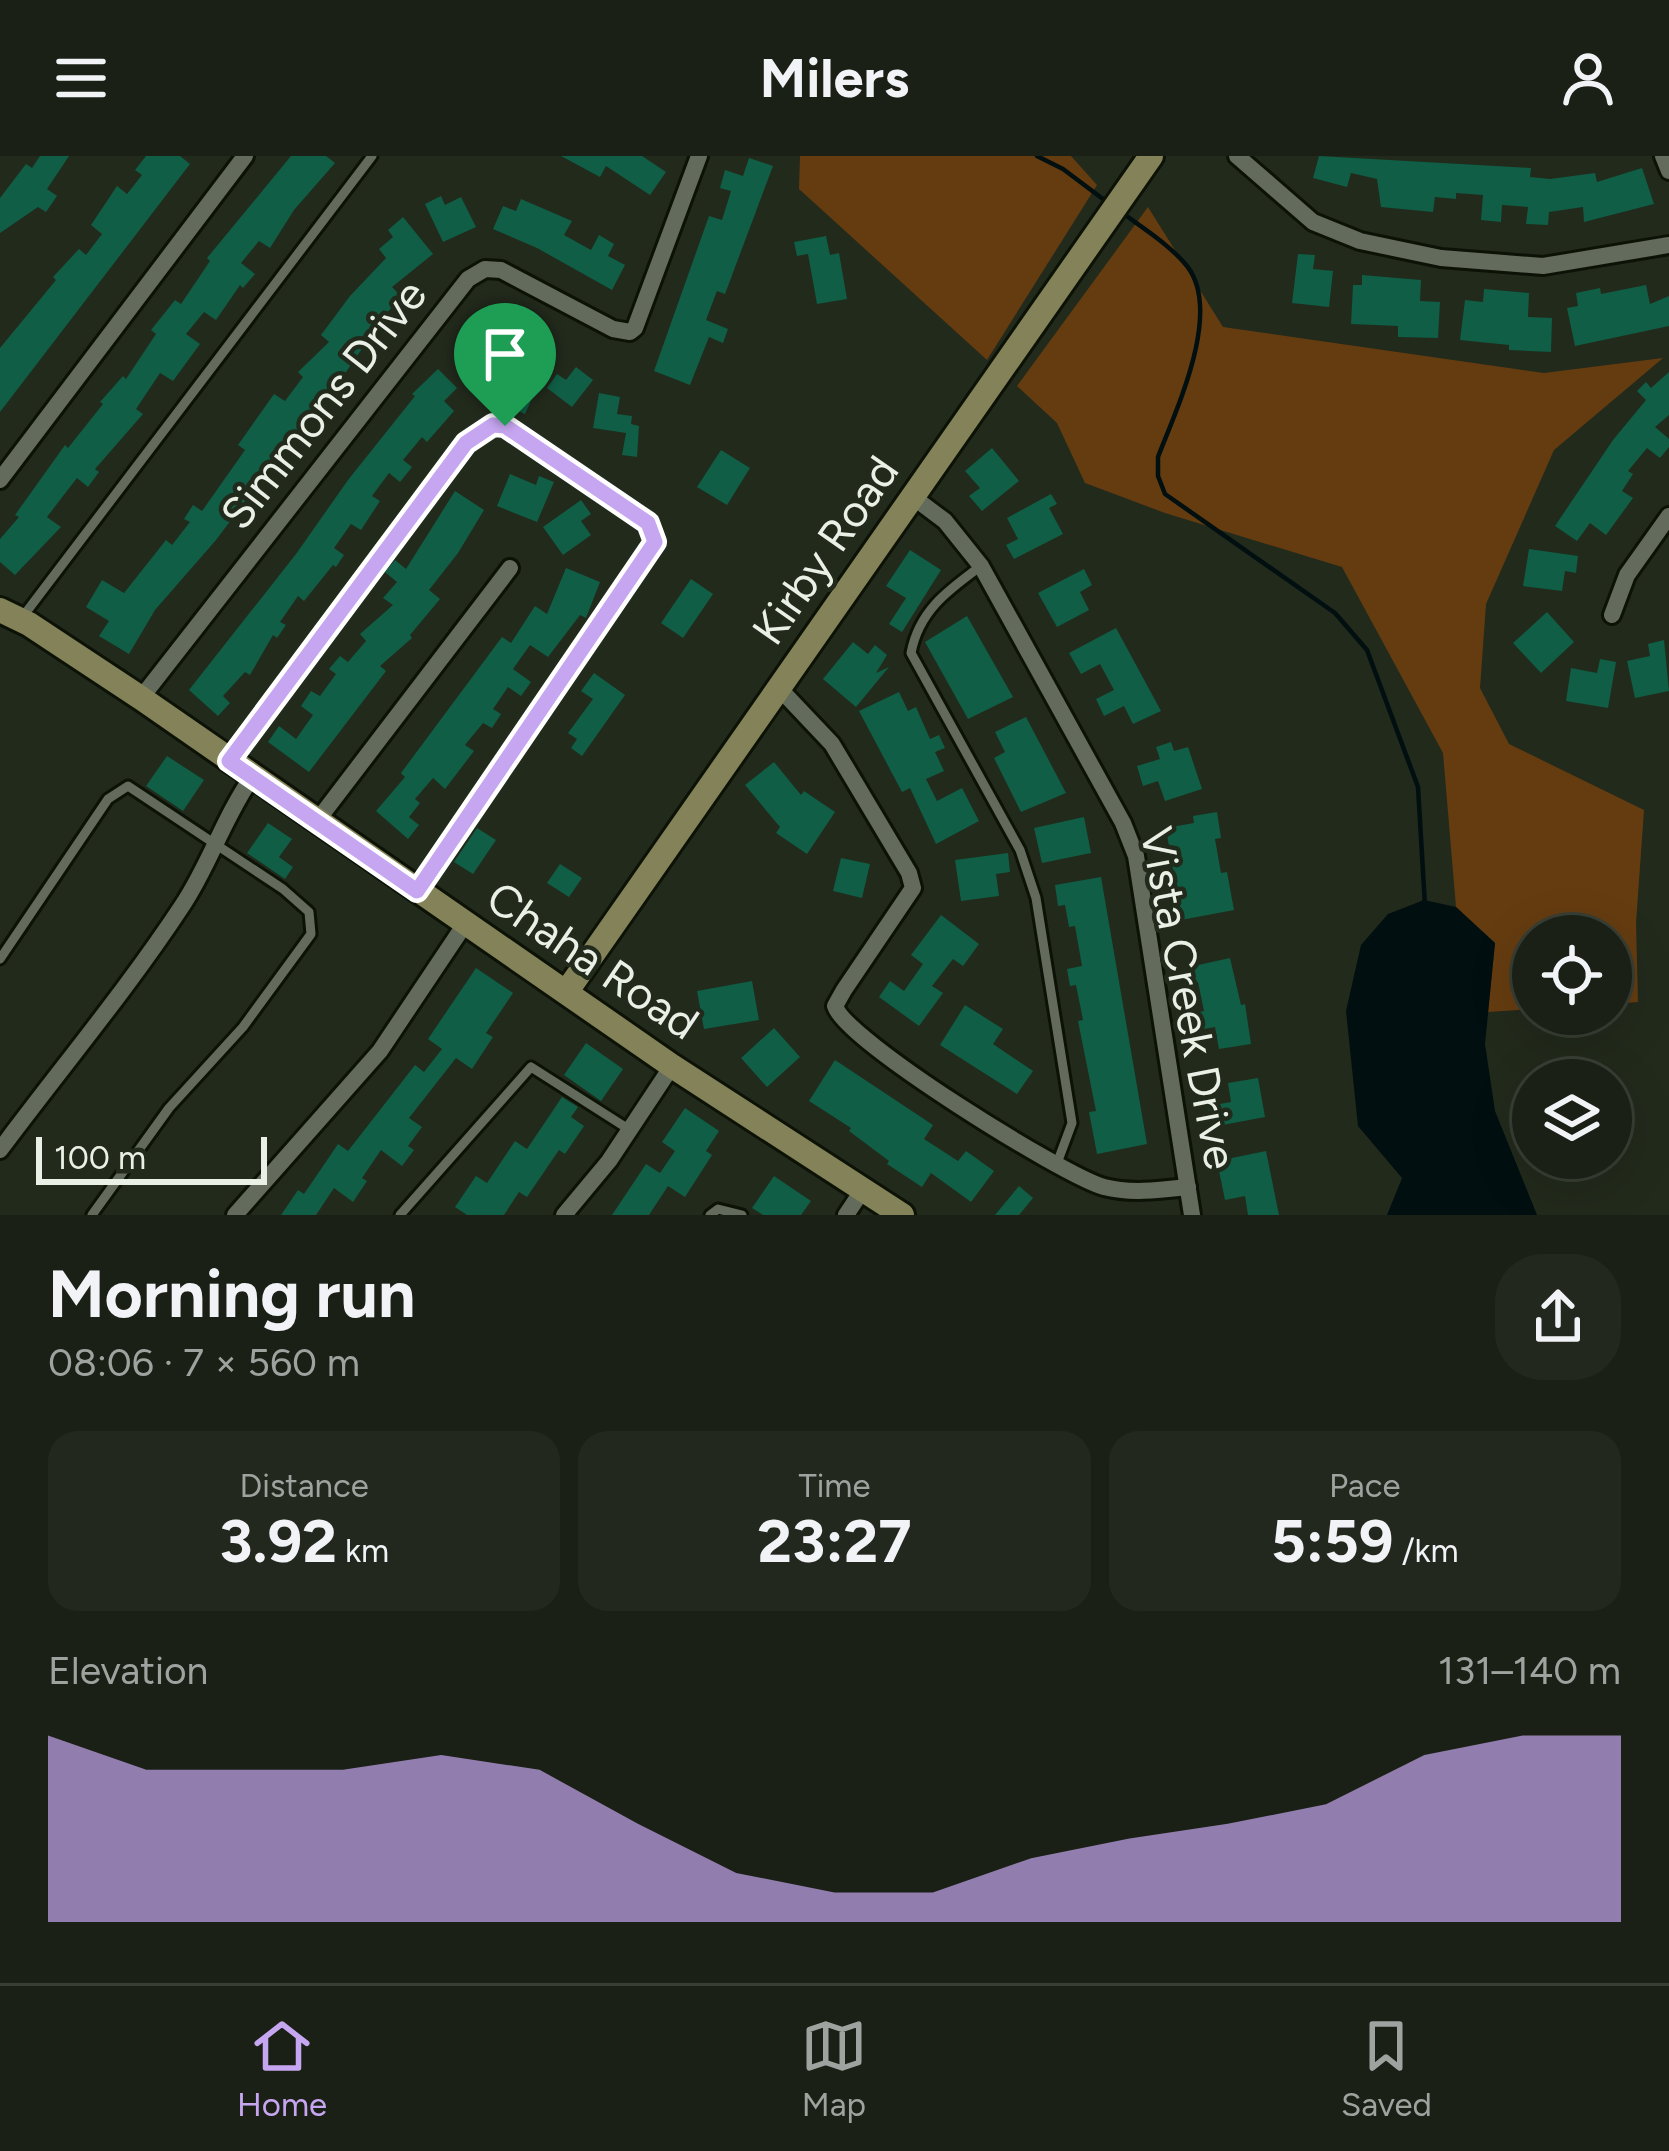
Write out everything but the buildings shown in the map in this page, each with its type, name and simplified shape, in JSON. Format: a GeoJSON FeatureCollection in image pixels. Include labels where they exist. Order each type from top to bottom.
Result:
{"type":"FeatureCollection","features":[{"type":"Feature","properties":{"kind":"street"},"geometry":{"type":"LineString","coordinates":[[0,480],[7,457],[245,156]]}},
{"type":"Feature","properties":{"kind":"street","name":"Simmons Drive"},"geometry":{"type":"LineString","coordinates":[[141,698],[467,279],[485,269],[501,270],[614,329],[630,332],[635,328],[699,156]]}},
{"type":"Feature","properties":{"kind":"street"},"geometry":{"type":"LineString","coordinates":[[1237,156],[1313,222],[1360,242],[1441,259],[1543,266],[1669,245]]}},
{"type":"Feature","properties":{"kind":"street"},"geometry":{"type":"LineString","coordinates":[[1663,156],[1669,171]]}},
{"type":"Feature","properties":{"kind":"street","name":"Kirby Road"},"geometry":{"type":"LineString","coordinates":[[567,991],[1143,166]]}},
{"type":"Feature","properties":{"kind":"street","name":"Vista Creek Drive"},"geometry":{"type":"LineString","coordinates":[[913,497],[945,521],[981,566],[1107,790],[1136,856],[1192,1215]]}},
{"type":"Feature","properties":{"kind":"street"},"geometry":{"type":"LineString","coordinates":[[1612,615],[1627,575],[1669,516]]}},
{"type":"Feature","properties":{"kind":"street"},"geometry":{"type":"LineString","coordinates":[[317,821],[510,568]]}},
{"type":"Feature","properties":{"kind":"street","name":"Chaha Road"},"geometry":{"type":"LineString","coordinates":[[10,615],[141,698],[672,1066],[902,1215]]}},
{"type":"Feature","properties":{"kind":"street"},"geometry":{"type":"LineString","coordinates":[[779,688],[832,744],[909,873],[913,888],[844,990],[836,1006],[839,1018],[1056,1166],[1106,1187],[1154,1191],[1188,1187]]}},
{"type":"Feature","properties":{"kind":"street"},"geometry":{"type":"LineString","coordinates":[[0,1150],[97,1028],[186,902],[214,841],[252,777]]}},
{"type":"Feature","properties":{"kind":"street"},"geometry":{"type":"LineString","coordinates":[[235,1215],[380,1051],[465,924]]}},
{"type":"Feature","properties":{"kind":"street"},"geometry":{"type":"LineString","coordinates":[[564,1215],[672,1066]]}},
{"type":"Feature","properties":{"kind":"street"},"geometry":{"type":"LineString","coordinates":[[846,1215],[864,1188]]}},
{"type":"Feature","properties":{"kind":"lane"},"geometry":{"type":"LineString","coordinates":[[10,615],[372,156]]}},
{"type":"Feature","properties":{"kind":"lane"},"geometry":{"type":"LineString","coordinates":[[229,761],[443,473],[478,433],[493,425],[505,426],[648,523],[655,542],[417,891]]}},
{"type":"Feature","properties":{"kind":"lane"},"geometry":{"type":"LineString","coordinates":[[981,566],[941,596],[915,629],[911,653],[1020,850],[1036,898],[1072,1123],[1056,1166]]}},
{"type":"Feature","properties":{"kind":"lane"},"geometry":{"type":"LineString","coordinates":[[0,959],[108,799],[128,786],[283,889],[309,913],[311,934],[243,1027],[169,1108],[92,1215]]}},
{"type":"Feature","properties":{"kind":"lane"},"geometry":{"type":"LineString","coordinates":[[400,1215],[531,1067],[630,1130]]}},
{"type":"Feature","properties":{"kind":"lane"},"geometry":{"type":"LineString","coordinates":[[710,1215],[718,1209],[742,1215]]}},
{"type":"Feature","properties":{"kind":"shaded area"},"geometry":{"type":"Polygon","coordinates":[[[800,156],[1071,156],[1097,185],[987,360],[799,189],[800,156]]]}},
{"type":"Feature","properties":{"kind":"shaded area"},"geometry":{"type":"Polygon","coordinates":[[[1148,207],[1223,327],[1544,373],[1663,358],[1554,450],[1486,604],[1480,688],[1509,744],[1644,810],[1636,923],[1638,1002],[1632,1002],[1632,915],[1512,915],[1512,1010],[1488,1012],[1495,943],[1456,907],[1443,753],[1342,567],[1165,513],[1085,483],[1057,423],[1017,386],[1148,207]]]}},
{"type":"Feature","properties":{"kind":"shaded area"},"geometry":{"type":"Polygon","coordinates":[[[1424,900],[1456,907],[1495,943],[1485,1044],[1495,1111],[1512,1153],[1512,1179],[1522,1179],[1537,1215],[1387,1215],[1402,1178],[1358,1126],[1346,1011],[1361,945],[1388,914],[1424,900]]]}},
{"type":"Feature","properties":{"kind":"waterway"},"geometry":{"type":"LineString","coordinates":[[1037,156],[1107,202]]}},
{"type":"Feature","properties":{"kind":"waterway"},"geometry":{"type":"LineString","coordinates":[[1121,212],[1173,251],[1197,285],[1200,309],[1193,361],[1158,457],[1165,494],[1335,613],[1367,650],[1418,787],[1425,906]]}},
{"type":"Feature","properties":{"kind":"route"},"geometry":{"type":"LineString","coordinates":[[493,425],[505,426],[648,523],[655,542],[417,891],[229,761],[466,443],[493,425]]}}]}
